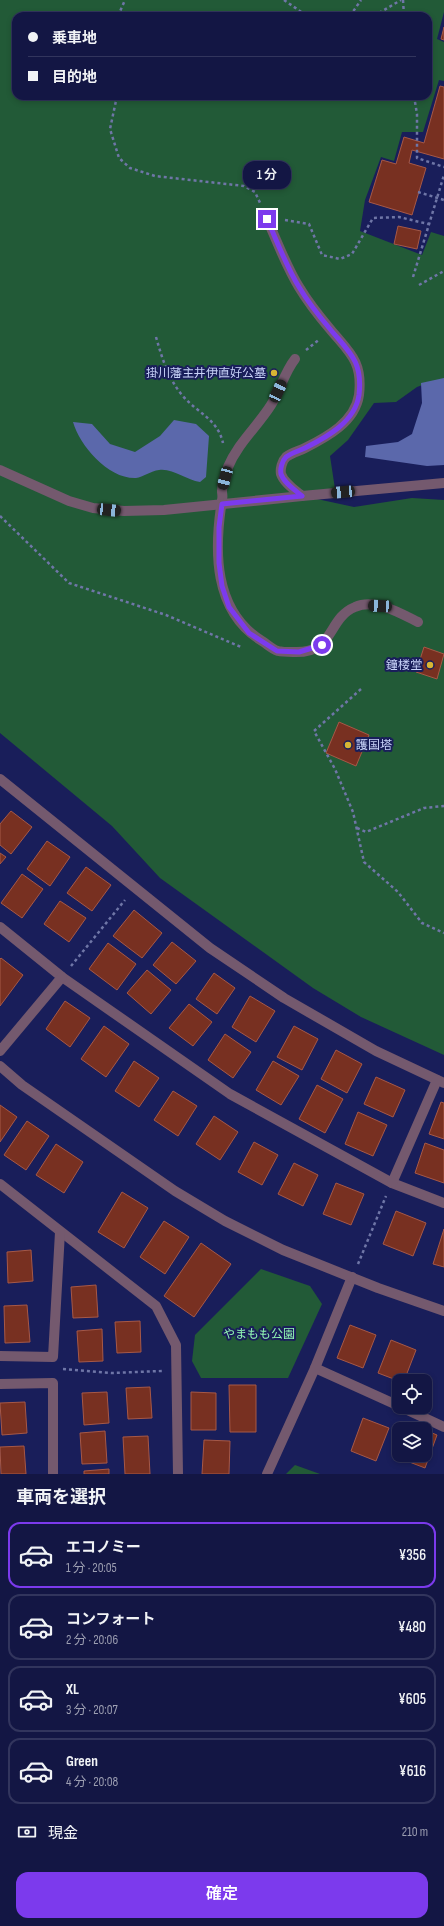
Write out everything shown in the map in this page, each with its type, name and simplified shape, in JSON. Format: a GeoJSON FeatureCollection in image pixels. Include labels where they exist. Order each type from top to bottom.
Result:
{"type":"FeatureCollection","features":[{"type":"Feature","properties":{"kind":"street"},"geometry":{"type":"LineString","coordinates":[[267,219],[298,286],[312,307],[348,349],[357,364],[359,378],[359,394],[352,414],[339,427],[321,440],[286,458],[281,465],[281,474],[286,483],[302,496]]}},
{"type":"Feature","properties":{"kind":"street"},"geometry":{"type":"LineString","coordinates":[[295,359],[271,405],[243,440],[234,455],[228,468],[222,490],[219,527],[219,563],[222,586],[229,607],[249,633],[277,651],[299,652],[322,645],[344,614],[355,607],[380,606],[397,611],[418,622]]}},
{"type":"Feature","properties":{"kind":"street"},"geometry":{"type":"LineString","coordinates":[[0,470],[68,501],[93,508],[124,511],[164,510],[444,483]]}},
{"type":"Feature","properties":{"kind":"street"},"geometry":{"type":"LineString","coordinates":[[0,779],[210,948],[284,998],[376,1051],[440,1082],[392,1183]]}},
{"type":"Feature","properties":{"kind":"street"},"geometry":{"type":"LineString","coordinates":[[0,927],[62,978],[230,1094],[392,1183],[444,1203]]}},
{"type":"Feature","properties":{"kind":"street"},"geometry":{"type":"LineString","coordinates":[[0,1051],[62,978]]}},
{"type":"Feature","properties":{"kind":"street"},"geometry":{"type":"LineString","coordinates":[[0,1066],[22,1085],[175,1191],[225,1221],[283,1250],[444,1311]]}},
{"type":"Feature","properties":{"kind":"street"},"geometry":{"type":"LineString","coordinates":[[0,1184],[156,1306],[176,1345],[178,1474]]}},
{"type":"Feature","properties":{"kind":"street"},"geometry":{"type":"LineString","coordinates":[[0,1356],[53,1357],[60,1232]]}},
{"type":"Feature","properties":{"kind":"street"},"geometry":{"type":"LineString","coordinates":[[267,1474],[315,1368],[352,1277]]}},
{"type":"Feature","properties":{"kind":"street"},"geometry":{"type":"LineString","coordinates":[[315,1368],[392,1403]]}},
{"type":"Feature","properties":{"kind":"street"},"geometry":{"type":"LineString","coordinates":[[0,1384],[53,1383],[53,1474]]}},
{"type":"Feature","properties":{"kind":"street"},"geometry":{"type":"LineString","coordinates":[[415,1414],[444,1427]]}},
{"type":"Feature","properties":{"kind":"path"},"geometry":{"type":"LineString","coordinates":[[120,12],[125,0]]}},
{"type":"Feature","properties":{"kind":"path"},"geometry":{"type":"LineString","coordinates":[[284,0],[301,12]]}},
{"type":"Feature","properties":{"kind":"path"},"geometry":{"type":"LineString","coordinates":[[353,12],[361,0]]}},
{"type":"Feature","properties":{"kind":"path"},"geometry":{"type":"LineString","coordinates":[[381,12],[402,0],[404,12]]}},
{"type":"Feature","properties":{"kind":"path"},"geometry":{"type":"LineString","coordinates":[[116,100],[110,129],[118,158],[130,168],[155,176],[244,186],[255,192],[267,219],[309,224],[322,255],[340,259],[352,254],[374,218],[399,218],[428,224]]}},
{"type":"Feature","properties":{"kind":"path"},"geometry":{"type":"LineString","coordinates":[[414,100],[417,158],[444,167]]}},
{"type":"Feature","properties":{"kind":"path"},"geometry":{"type":"LineString","coordinates":[[413,277],[444,175]]}},
{"type":"Feature","properties":{"kind":"path"},"geometry":{"type":"LineString","coordinates":[[418,192],[444,200]]}},
{"type":"Feature","properties":{"kind":"path"},"geometry":{"type":"LineString","coordinates":[[419,285],[444,271]]}},
{"type":"Feature","properties":{"kind":"path"},"geometry":{"type":"LineString","coordinates":[[295,359],[331,330]]}},
{"type":"Feature","properties":{"kind":"path"},"geometry":{"type":"LineString","coordinates":[[156,337],[164,366],[176,386],[193,407],[212,420],[220,431],[223,447]]}},
{"type":"Feature","properties":{"kind":"path"},"geometry":{"type":"LineString","coordinates":[[0,516],[69,583],[166,614],[241,647]]}},
{"type":"Feature","properties":{"kind":"path"},"geometry":{"type":"LineString","coordinates":[[361,689],[314,731],[335,769],[353,812],[364,862],[398,892],[422,923],[444,933]]}},
{"type":"Feature","properties":{"kind":"path"},"geometry":{"type":"LineString","coordinates":[[357,828],[366,832],[424,808],[444,806]]}},
{"type":"Feature","properties":{"kind":"path"},"geometry":{"type":"LineString","coordinates":[[62,978],[135,887]]}},
{"type":"Feature","properties":{"kind":"path"},"geometry":{"type":"LineString","coordinates":[[352,1277],[392,1183]]}},
{"type":"Feature","properties":{"kind":"path"},"geometry":{"type":"LineString","coordinates":[[56,1369],[111,1373],[176,1370]]}},
{"type":"Feature","properties":{"kind":"green space"},"geometry":{"type":"Polygon","coordinates":[[[0,0],[444,0],[444,12],[437,39],[444,42],[444,81],[439,80],[423,132],[402,132],[394,161],[381,157],[365,200],[360,231],[422,255],[431,232],[444,236],[444,384],[425,384],[417,387],[396,402],[374,403],[348,440],[330,456],[335,489],[303,496],[354,507],[412,498],[444,500],[444,1055],[361,1017],[313,988],[160,878],[112,826],[0,733],[0,0]]]}},
{"type":"Feature","properties":{"kind":"green space","name":"やまもも公園"},"geometry":{"type":"Polygon","coordinates":[[[261,1269],[310,1286],[322,1304],[288,1378],[201,1378],[192,1361],[195,1335],[261,1269]]]}},
{"type":"Feature","properties":{"kind":"green space"},"geometry":{"type":"Polygon","coordinates":[[[295,1465],[320,1474],[286,1474],[295,1465]]]}},
{"type":"Feature","properties":{"kind":"water"},"geometry":{"type":"Polygon","coordinates":[[[444,378],[444,465],[427,466],[365,457],[366,446],[398,442],[412,434],[422,403],[421,383],[444,378]]]}},
{"type":"Feature","properties":{"kind":"water"},"geometry":{"type":"Polygon","coordinates":[[[174,420],[196,424],[209,436],[206,477],[200,482],[174,472],[164,470],[159,470],[136,478],[126,477],[115,473],[106,467],[89,451],[82,441],[73,422],[92,424],[110,444],[135,452],[160,436],[174,420]]]}},
{"type":"Feature","properties":{"kind":"building"},"geometry":{"type":"Polygon","coordinates":[[[444,27],[444,40],[441,39],[444,27]]]}},
{"type":"Feature","properties":{"kind":"building"},"geometry":{"type":"Polygon","coordinates":[[[440,86],[444,87],[444,159],[412,150],[409,163],[426,168],[412,215],[369,202],[382,160],[396,164],[404,137],[424,143],[440,86]]]}},
{"type":"Feature","properties":{"kind":"building"},"geometry":{"type":"Polygon","coordinates":[[[398,226],[421,231],[417,249],[394,244],[398,226]]]}},
{"type":"Feature","properties":{"kind":"building","name":"鐘楼堂"},"geometry":{"type":"Polygon","coordinates":[[[424,647],[444,654],[437,679],[416,672],[424,647]]]}},
{"type":"Feature","properties":{"kind":"building"},"geometry":{"type":"Polygon","coordinates":[[[339,722],[369,735],[356,766],[326,753],[339,722]]]}},
{"type":"Feature","properties":{"kind":"building"},"geometry":{"type":"Polygon","coordinates":[[[11,811],[32,827],[11,854],[0,845],[0,824],[11,811]]]}},
{"type":"Feature","properties":{"kind":"building"},"geometry":{"type":"Polygon","coordinates":[[[47,841],[70,857],[50,886],[27,869],[47,841]]]}},
{"type":"Feature","properties":{"kind":"building"},"geometry":{"type":"Polygon","coordinates":[[[0,853],[6,857],[0,864],[0,853]]]}},
{"type":"Feature","properties":{"kind":"building"},"geometry":{"type":"Polygon","coordinates":[[[86,867],[111,885],[92,911],[67,893],[86,867]]]}},
{"type":"Feature","properties":{"kind":"building"},"geometry":{"type":"Polygon","coordinates":[[[22,874],[43,889],[22,918],[1,903],[22,874]]]}},
{"type":"Feature","properties":{"kind":"building"},"geometry":{"type":"Polygon","coordinates":[[[60,901],[86,918],[69,942],[44,924],[60,901]]]}},
{"type":"Feature","properties":{"kind":"building"},"geometry":{"type":"Polygon","coordinates":[[[134,910],[162,933],[142,958],[113,936],[134,910]]]}},
{"type":"Feature","properties":{"kind":"building"},"geometry":{"type":"Polygon","coordinates":[[[172,942],[196,961],[176,984],[153,965],[172,942]]]}},
{"type":"Feature","properties":{"kind":"building"},"geometry":{"type":"Polygon","coordinates":[[[108,943],[136,964],[117,990],[89,969],[108,943]]]}},
{"type":"Feature","properties":{"kind":"building"},"geometry":{"type":"Polygon","coordinates":[[[1,958],[23,975],[0,1006],[0,959],[1,958]]]}},
{"type":"Feature","properties":{"kind":"building"},"geometry":{"type":"Polygon","coordinates":[[[147,970],[171,990],[151,1014],[127,993],[147,970]]]}},
{"type":"Feature","properties":{"kind":"building"},"geometry":{"type":"Polygon","coordinates":[[[214,973],[235,988],[217,1014],[196,999],[214,973]]]}},
{"type":"Feature","properties":{"kind":"building"},"geometry":{"type":"Polygon","coordinates":[[[250,996],[275,1011],[256,1042],[232,1027],[250,996]]]}},
{"type":"Feature","properties":{"kind":"building"},"geometry":{"type":"Polygon","coordinates":[[[65,1001],[90,1018],[70,1047],[46,1029],[65,1001]]]}},
{"type":"Feature","properties":{"kind":"building"},"geometry":{"type":"Polygon","coordinates":[[[189,1004],[212,1022],[193,1046],[169,1028],[189,1004]]]}},
{"type":"Feature","properties":{"kind":"building"},"geometry":{"type":"Polygon","coordinates":[[[104,1026],[129,1044],[106,1077],[81,1059],[104,1026]]]}},
{"type":"Feature","properties":{"kind":"building"},"geometry":{"type":"Polygon","coordinates":[[[294,1026],[318,1039],[302,1070],[277,1057],[294,1026]]]}},
{"type":"Feature","properties":{"kind":"building"},"geometry":{"type":"Polygon","coordinates":[[[225,1034],[251,1052],[233,1078],[208,1060],[225,1034]]]}},
{"type":"Feature","properties":{"kind":"building"},"geometry":{"type":"Polygon","coordinates":[[[336,1050],[362,1064],[347,1093],[321,1079],[336,1050]]]}},
{"type":"Feature","properties":{"kind":"building"},"geometry":{"type":"Polygon","coordinates":[[[134,1061],[159,1078],[139,1107],[115,1091],[134,1061]]]}},
{"type":"Feature","properties":{"kind":"building"},"geometry":{"type":"Polygon","coordinates":[[[273,1061],[299,1076],[281,1105],[256,1090],[273,1061]]]}},
{"type":"Feature","properties":{"kind":"building"},"geometry":{"type":"Polygon","coordinates":[[[376,1077],[405,1090],[393,1117],[364,1104],[376,1077]]]}},
{"type":"Feature","properties":{"kind":"building"},"geometry":{"type":"Polygon","coordinates":[[[317,1085],[343,1099],[325,1133],[299,1119],[317,1085]]]}},
{"type":"Feature","properties":{"kind":"building"},"geometry":{"type":"Polygon","coordinates":[[[173,1091],[197,1106],[178,1136],[154,1120],[173,1091]]]}},
{"type":"Feature","properties":{"kind":"building"},"geometry":{"type":"Polygon","coordinates":[[[441,1102],[444,1103],[444,1139],[429,1134],[441,1102]]]}},
{"type":"Feature","properties":{"kind":"building"},"geometry":{"type":"Polygon","coordinates":[[[0,1105],[17,1117],[0,1142],[0,1105]]]}},
{"type":"Feature","properties":{"kind":"building"},"geometry":{"type":"Polygon","coordinates":[[[358,1112],[387,1125],[373,1156],[345,1144],[358,1112]]]}},
{"type":"Feature","properties":{"kind":"building"},"geometry":{"type":"Polygon","coordinates":[[[214,1116],[238,1132],[220,1160],[196,1144],[214,1116]]]}},
{"type":"Feature","properties":{"kind":"building"},"geometry":{"type":"Polygon","coordinates":[[[27,1121],[49,1136],[26,1170],[4,1155],[27,1121]]]}},
{"type":"Feature","properties":{"kind":"building"},"geometry":{"type":"Polygon","coordinates":[[[254,1142],[278,1155],[262,1185],[238,1172],[254,1142]]]}},
{"type":"Feature","properties":{"kind":"building"},"geometry":{"type":"Polygon","coordinates":[[[425,1143],[444,1150],[444,1183],[415,1173],[425,1143]]]}},
{"type":"Feature","properties":{"kind":"building"},"geometry":{"type":"Polygon","coordinates":[[[56,1144],[83,1162],[64,1193],[36,1175],[56,1144]]]}},
{"type":"Feature","properties":{"kind":"building"},"geometry":{"type":"Polygon","coordinates":[[[294,1163],[318,1175],[303,1206],[278,1194],[294,1163]]]}},
{"type":"Feature","properties":{"kind":"building"},"geometry":{"type":"Polygon","coordinates":[[[336,1183],[364,1194],[351,1225],[323,1214],[336,1183]]]}},
{"type":"Feature","properties":{"kind":"building"},"geometry":{"type":"Polygon","coordinates":[[[122,1192],[148,1208],[124,1248],[98,1232],[122,1192]]]}},
{"type":"Feature","properties":{"kind":"building"},"geometry":{"type":"Polygon","coordinates":[[[396,1211],[426,1223],[413,1256],[383,1244],[396,1211]]]}},
{"type":"Feature","properties":{"kind":"building"},"geometry":{"type":"Polygon","coordinates":[[[164,1221],[189,1237],[165,1274],[140,1257],[164,1221]]]}},
{"type":"Feature","properties":{"kind":"building"},"geometry":{"type":"Polygon","coordinates":[[[444,1229],[444,1267],[433,1264],[444,1229]]]}},
{"type":"Feature","properties":{"kind":"building"},"geometry":{"type":"Polygon","coordinates":[[[201,1243],[231,1264],[194,1317],[164,1296],[201,1243]]]}},
{"type":"Feature","properties":{"kind":"building"},"geometry":{"type":"Polygon","coordinates":[[[31,1250],[33,1281],[8,1283],[7,1252],[31,1250]]]}},
{"type":"Feature","properties":{"kind":"building"},"geometry":{"type":"Polygon","coordinates":[[[96,1285],[98,1317],[73,1318],[71,1287],[96,1285]]]}},
{"type":"Feature","properties":{"kind":"building"},"geometry":{"type":"Polygon","coordinates":[[[27,1305],[30,1342],[5,1343],[4,1306],[27,1305]]]}},
{"type":"Feature","properties":{"kind":"building"},"geometry":{"type":"Polygon","coordinates":[[[140,1321],[141,1352],[117,1353],[115,1322],[140,1321]]]}},
{"type":"Feature","properties":{"kind":"building"},"geometry":{"type":"Polygon","coordinates":[[[350,1325],[376,1335],[363,1368],[337,1358],[350,1325]]]}},
{"type":"Feature","properties":{"kind":"building"},"geometry":{"type":"Polygon","coordinates":[[[102,1329],[103,1361],[79,1362],[77,1331],[102,1329]]]}},
{"type":"Feature","properties":{"kind":"building"},"geometry":{"type":"Polygon","coordinates":[[[391,1340],[416,1350],[407,1374],[392,1374],[392,1378],[378,1373],[391,1340]]]}},
{"type":"Feature","properties":{"kind":"building"},"geometry":{"type":"Polygon","coordinates":[[[229,1385],[256,1385],[256,1432],[230,1432],[229,1385]]]}},
{"type":"Feature","properties":{"kind":"building"},"geometry":{"type":"Polygon","coordinates":[[[150,1387],[152,1418],[128,1419],[126,1388],[150,1387]]]}},
{"type":"Feature","properties":{"kind":"building"},"geometry":{"type":"Polygon","coordinates":[[[107,1392],[109,1423],[84,1425],[82,1393],[107,1392]]]}},
{"type":"Feature","properties":{"kind":"building"},"geometry":{"type":"Polygon","coordinates":[[[191,1392],[216,1393],[216,1430],[191,1430],[191,1392]]]}},
{"type":"Feature","properties":{"kind":"building"},"geometry":{"type":"Polygon","coordinates":[[[25,1402],[27,1433],[2,1435],[0,1403],[25,1402]]]}},
{"type":"Feature","properties":{"kind":"building"},"geometry":{"type":"Polygon","coordinates":[[[363,1418],[389,1428],[376,1461],[351,1451],[363,1418]]]}},
{"type":"Feature","properties":{"kind":"building"},"geometry":{"type":"Polygon","coordinates":[[[105,1431],[107,1463],[82,1464],[80,1433],[105,1431]]]}},
{"type":"Feature","properties":{"kind":"building"},"geometry":{"type":"Polygon","coordinates":[[[432,1433],[437,1435],[432,1449],[432,1433]]]}},
{"type":"Feature","properties":{"kind":"building"},"geometry":{"type":"Polygon","coordinates":[[[148,1436],[150,1474],[125,1474],[123,1437],[148,1436]]]}},
{"type":"Feature","properties":{"kind":"building"},"geometry":{"type":"Polygon","coordinates":[[[204,1440],[230,1441],[229,1474],[202,1474],[204,1440]]]}},
{"type":"Feature","properties":{"kind":"building"},"geometry":{"type":"Polygon","coordinates":[[[24,1446],[26,1474],[1,1474],[0,1447],[24,1446]]]}},
{"type":"Feature","properties":{"kind":"building"},"geometry":{"type":"Polygon","coordinates":[[[409,1462],[427,1462],[425,1468],[409,1462]]]}},
{"type":"Feature","properties":{"kind":"building"},"geometry":{"type":"Polygon","coordinates":[[[109,1469],[109,1474],[84,1474],[84,1471],[109,1469]]]}},
{"type":"Feature","properties":{"kind":"place","name":"掛川藩主井伊直好公墓"},"geometry":{"type":"Point","coordinates":[274,373]}},
{"type":"Feature","properties":{"kind":"place","name":"鐘楼堂"},"geometry":{"type":"Point","coordinates":[430,665]}},
{"type":"Feature","properties":{"kind":"place","name":"護国塔"},"geometry":{"type":"Point","coordinates":[348,745]}},
{"type":"Feature","properties":{"kind":"route"},"geometry":{"type":"LineString","coordinates":[[267,219],[298,286],[312,307],[348,349],[357,364],[359,394],[352,414],[339,427],[321,440],[286,458],[281,465],[281,474],[286,483],[302,496],[222,504],[219,527],[219,563],[222,586],[229,607],[249,633],[277,651],[299,652],[312,650],[322,645]]}}]}
